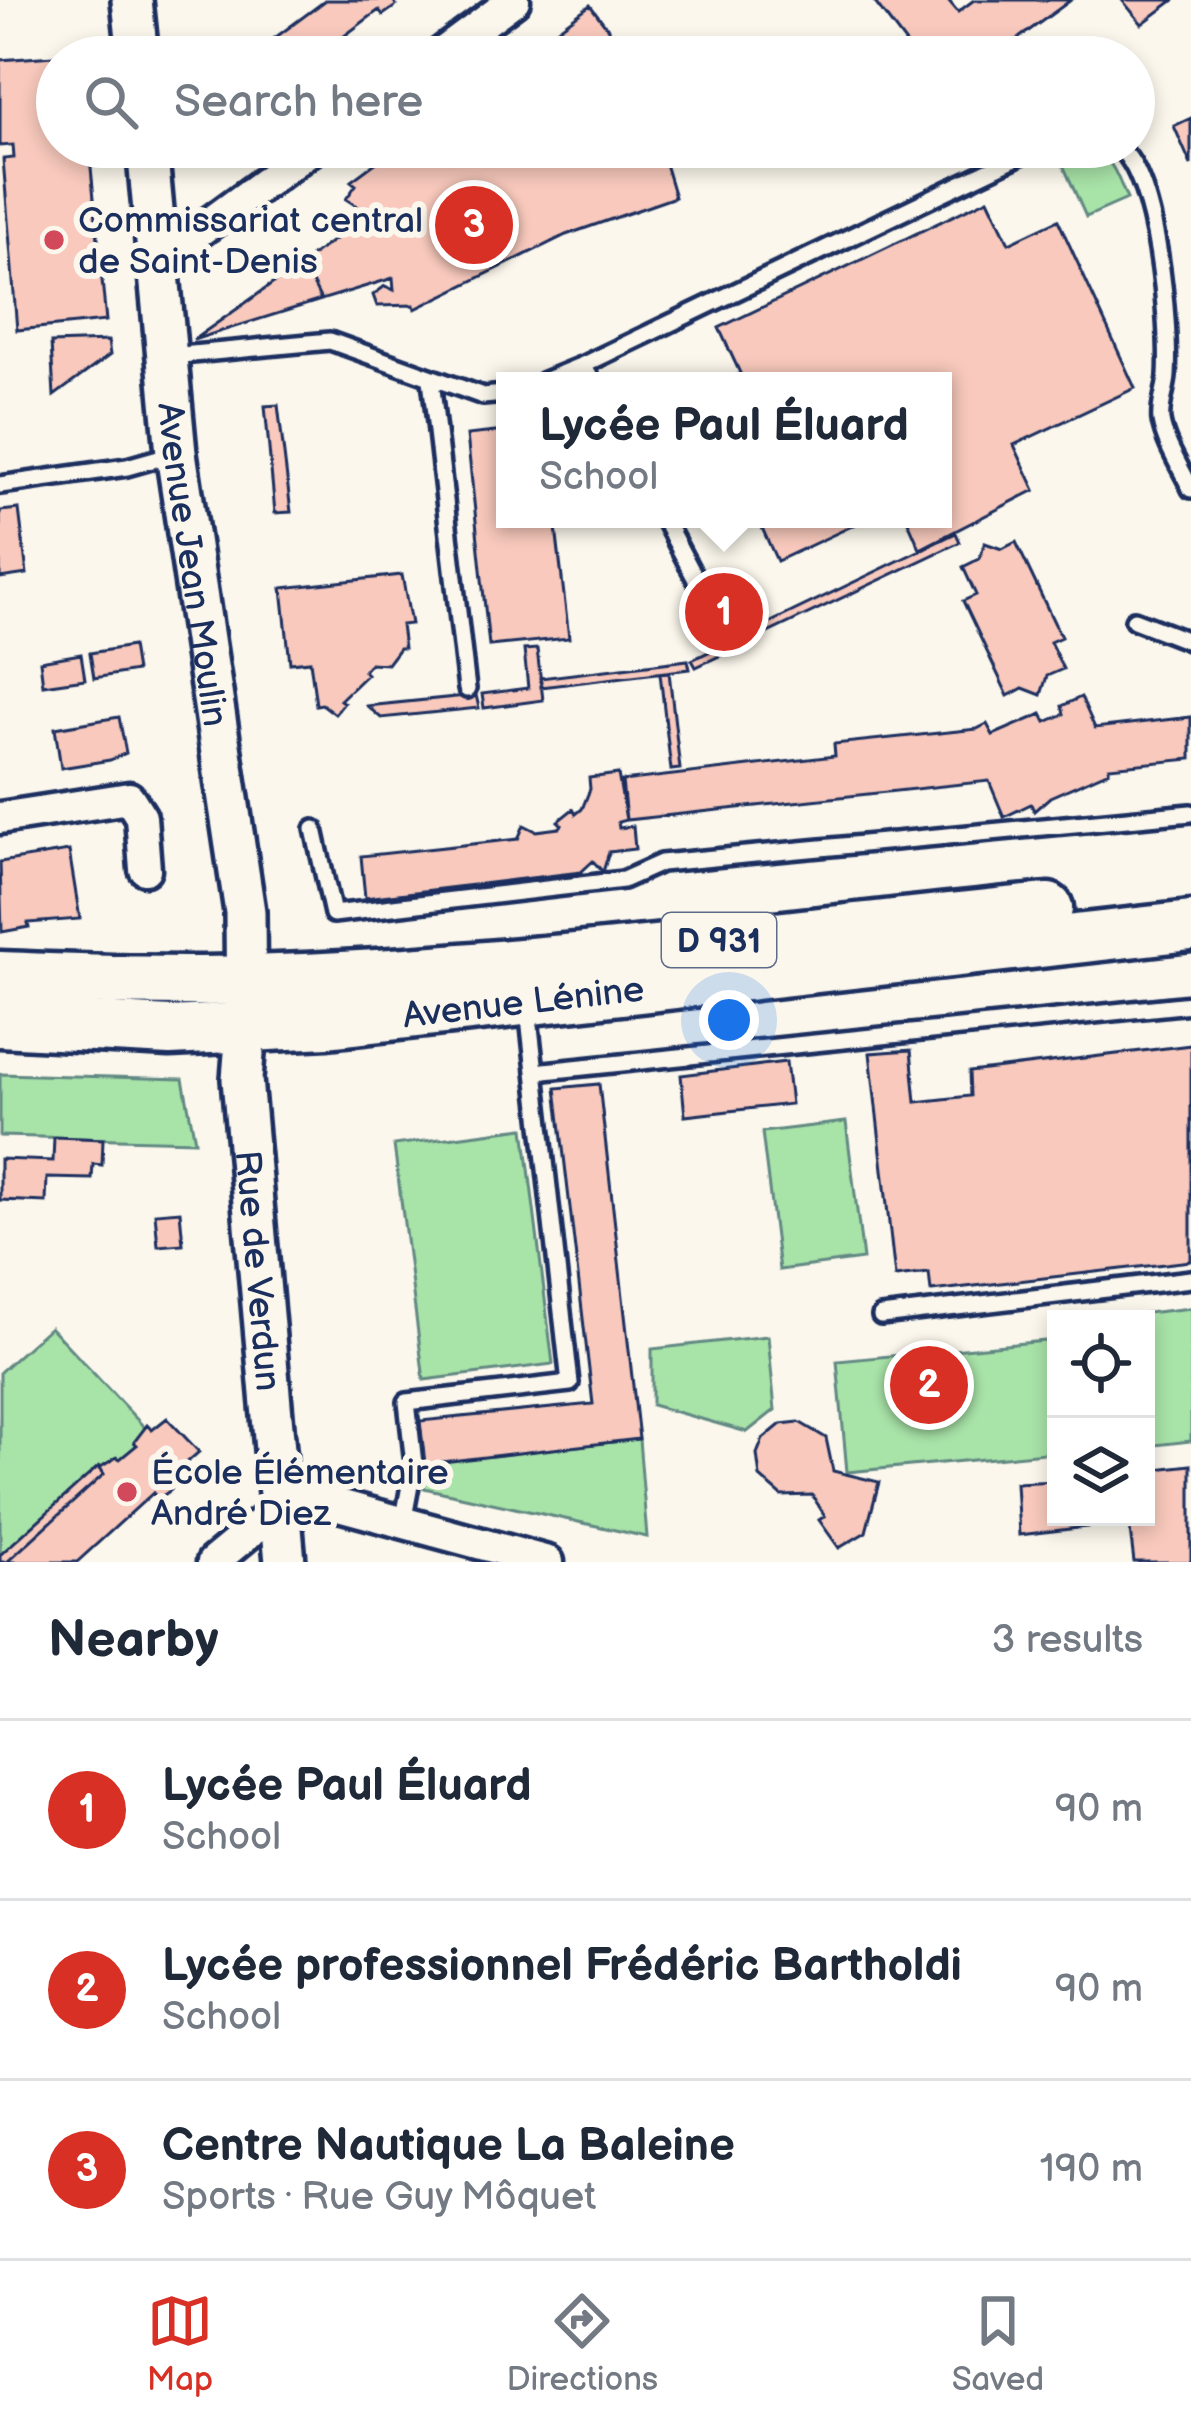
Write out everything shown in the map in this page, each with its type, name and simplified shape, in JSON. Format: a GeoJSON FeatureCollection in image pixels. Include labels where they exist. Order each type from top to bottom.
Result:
{"type":"FeatureCollection","features":[{"type":"Feature","properties":{"kind":"main road","name":"Avenue Lénine"},"geometry":{"type":"LineString","coordinates":[[0,976],[246,980],[524,961],[1191,893]]}},
{"type":"Feature","properties":{"kind":"main road","name":"Avenue Lénine"},"geometry":{"type":"LineString","coordinates":[[0,1022],[170,1031],[246,1029],[1191,926]]}},
{"type":"Feature","properties":{"kind":"street"},"geometry":{"type":"LineString","coordinates":[[132,0],[136,36]]}},
{"type":"Feature","properties":{"kind":"street"},"geometry":{"type":"LineString","coordinates":[[465,36],[514,0]]}},
{"type":"Feature","properties":{"kind":"street","name":"Avenue Jean Moulin"},"geometry":{"type":"LineString","coordinates":[[149,168],[176,453],[245,912],[246,980]]}},
{"type":"Feature","properties":{"kind":"street"},"geometry":{"type":"LineString","coordinates":[[158,261],[285,168]]}},
{"type":"Feature","properties":{"kind":"street"},"geometry":{"type":"LineString","coordinates":[[0,818],[129,798],[140,817],[145,869]]}},
{"type":"Feature","properties":{"kind":"street","name":"Rue de Verdun"},"geometry":{"type":"LineString","coordinates":[[246,980],[242,1079],[285,1562]]}},
{"type":"Feature","properties":{"kind":"street"},"geometry":{"type":"LineString","coordinates":[[213,1562],[280,1498],[403,1522],[548,1562]]}},
{"type":"Feature","properties":{"kind":"lane"},"geometry":{"type":"LineString","coordinates":[[590,372],[997,168]]}},
{"type":"Feature","properties":{"kind":"lane"},"geometry":{"type":"LineString","coordinates":[[1136,168],[1148,194],[1166,331],[1167,378],[1160,416],[1191,489]]}},
{"type":"Feature","properties":{"kind":"lane"},"geometry":{"type":"LineString","coordinates":[[166,356],[330,341],[482,397],[496,395]]}},
{"type":"Feature","properties":{"kind":"lane"},"geometry":{"type":"LineString","coordinates":[[430,380],[467,689]]}},
{"type":"Feature","properties":{"kind":"lane"},"geometry":{"type":"LineString","coordinates":[[0,485],[127,466],[176,453]]}},
{"type":"Feature","properties":{"kind":"lane"},"geometry":{"type":"LineString","coordinates":[[669,528],[721,627]]}},
{"type":"Feature","properties":{"kind":"lane"},"geometry":{"type":"LineString","coordinates":[[1134,620],[1191,642]]}},
{"type":"Feature","properties":{"kind":"lane"},"geometry":{"type":"LineString","coordinates":[[314,829],[333,914],[622,880],[661,863],[1191,813]]}},
{"type":"Feature","properties":{"kind":"lane"},"geometry":{"type":"LineString","coordinates":[[403,1522],[414,1464],[407,1402],[570,1383],[527,1000]]}},
{"type":"Feature","properties":{"kind":"lane"},"geometry":{"type":"LineString","coordinates":[[535,1072],[1191,1004]]}},
{"type":"Feature","properties":{"kind":"lane"},"geometry":{"type":"LineString","coordinates":[[881,1316],[1191,1279]]}},
{"type":"Feature","properties":{"kind":"green space"},"geometry":{"type":"Polygon","coordinates":[[[1064,168],[1112,168],[1127,199],[1086,217],[1064,168]]]}},
{"type":"Feature","properties":{"kind":"green space"},"geometry":{"type":"Polygon","coordinates":[[[0,1074],[183,1079],[195,1141],[0,1136],[0,1074]]]}},
{"type":"Feature","properties":{"kind":"green space"},"geometry":{"type":"Polygon","coordinates":[[[846,1122],[863,1259],[779,1270],[762,1132],[846,1122]]]}},
{"type":"Feature","properties":{"kind":"green space"},"geometry":{"type":"Polygon","coordinates":[[[524,1128],[553,1364],[424,1380],[394,1145],[524,1128]]]}},
{"type":"Feature","properties":{"kind":"green space"},"geometry":{"type":"Polygon","coordinates":[[[1191,1308],[1191,1441],[1155,1445],[1155,1312],[1191,1308]]]}},
{"type":"Feature","properties":{"kind":"green space"},"geometry":{"type":"Polygon","coordinates":[[[50,1327],[145,1428],[137,1445],[0,1562],[0,1372],[50,1327]]]}},
{"type":"Feature","properties":{"kind":"green space"},"geometry":{"type":"Polygon","coordinates":[[[768,1336],[775,1410],[747,1432],[652,1405],[652,1349],[768,1336]]]}},
{"type":"Feature","properties":{"kind":"green space"},"geometry":{"type":"Polygon","coordinates":[[[1046,1341],[1047,1453],[847,1472],[837,1361],[1046,1341]]]}},
{"type":"Feature","properties":{"kind":"green space"},"geometry":{"type":"Polygon","coordinates":[[[639,1439],[647,1537],[424,1488],[428,1463],[639,1439]]]}},
{"type":"Feature","properties":{"kind":"building"},"geometry":{"type":"Polygon","coordinates":[[[326,0],[394,0],[396,6],[383,15],[379,10],[344,36],[277,36],[326,0]]]}},
{"type":"Feature","properties":{"kind":"building"},"geometry":{"type":"Polygon","coordinates":[[[873,0],[948,0],[958,12],[974,0],[1071,0],[1022,36],[900,36],[873,0]]]}},
{"type":"Feature","properties":{"kind":"building"},"geometry":{"type":"Polygon","coordinates":[[[1122,0],[1174,0],[1142,24],[1122,0]]]}},
{"type":"Feature","properties":{"kind":"building"},"geometry":{"type":"Polygon","coordinates":[[[590,5],[609,30],[600,36],[548,36],[590,5]]]}},
{"type":"Feature","properties":{"kind":"building","name":"Commissariat central de Saint-Denis"},"geometry":{"type":"Polygon","coordinates":[[[36,57],[36,168],[91,168],[106,321],[17,330],[3,159],[14,158],[13,145],[0,146],[0,60],[36,57]]]}},
{"type":"Feature","properties":{"kind":"building"},"geometry":{"type":"Polygon","coordinates":[[[1191,118],[1191,165],[1174,126],[1191,118]]]}},
{"type":"Feature","properties":{"kind":"building"},"geometry":{"type":"Polygon","coordinates":[[[369,168],[666,168],[675,197],[566,235],[415,309],[414,305],[377,306],[373,295],[385,286],[394,290],[393,278],[321,300],[302,263],[369,214],[346,199],[356,185],[351,181],[369,168]]]}},
{"type":"Feature","properties":{"kind":"building"},"geometry":{"type":"Polygon","coordinates":[[[988,199],[1009,243],[1058,220],[1135,388],[1014,445],[1035,490],[920,549],[911,528],[952,528],[952,372],[740,372],[719,328],[988,199]]]}},
{"type":"Feature","properties":{"kind":"building"},"geometry":{"type":"Polygon","coordinates":[[[302,263],[321,300],[193,340],[302,263]]]}},
{"type":"Feature","properties":{"kind":"building"},"geometry":{"type":"Polygon","coordinates":[[[108,341],[110,355],[54,396],[51,343],[108,341]]]}},
{"type":"Feature","properties":{"kind":"building"},"geometry":{"type":"Polygon","coordinates":[[[278,405],[291,512],[275,513],[265,406],[278,405]]]}},
{"type":"Feature","properties":{"kind":"building"},"geometry":{"type":"Polygon","coordinates":[[[496,432],[496,528],[556,528],[569,638],[489,646],[467,435],[496,432]]]}},
{"type":"Feature","properties":{"kind":"building"},"geometry":{"type":"Polygon","coordinates":[[[19,509],[27,574],[0,578],[0,511],[19,509]]]}},
{"type":"Feature","properties":{"kind":"building"},"geometry":{"type":"Polygon","coordinates":[[[762,528],[848,528],[777,561],[762,528]]]}},
{"type":"Feature","properties":{"kind":"building"},"geometry":{"type":"Polygon","coordinates":[[[956,533],[960,542],[696,667],[692,660],[956,533]]]}},
{"type":"Feature","properties":{"kind":"building"},"geometry":{"type":"Polygon","coordinates":[[[1016,542],[1061,637],[1050,642],[1063,669],[1047,676],[1041,695],[1023,688],[1008,696],[963,601],[976,595],[963,567],[979,559],[985,543],[1002,549],[1016,542]]]}},
{"type":"Feature","properties":{"kind":"building"},"geometry":{"type":"Polygon","coordinates":[[[402,575],[411,624],[401,625],[404,648],[387,664],[370,663],[364,671],[367,674],[340,700],[344,703],[335,714],[316,705],[310,661],[290,663],[282,588],[402,575]]]}},
{"type":"Feature","properties":{"kind":"building"},"geometry":{"type":"Polygon","coordinates":[[[132,646],[136,671],[94,678],[90,653],[132,646]]]}},
{"type":"Feature","properties":{"kind":"building"},"geometry":{"type":"Polygon","coordinates":[[[537,649],[543,700],[484,708],[482,694],[528,688],[524,650],[537,649]]]}},
{"type":"Feature","properties":{"kind":"building"},"geometry":{"type":"Polygon","coordinates":[[[81,654],[85,679],[43,685],[40,661],[81,654]]]}},
{"type":"Feature","properties":{"kind":"building"},"geometry":{"type":"Polygon","coordinates":[[[688,660],[690,669],[541,687],[540,678],[688,660]]]}},
{"type":"Feature","properties":{"kind":"building"},"geometry":{"type":"Polygon","coordinates":[[[669,672],[680,769],[671,770],[660,673],[669,672]]]}},
{"type":"Feature","properties":{"kind":"building"},"geometry":{"type":"Polygon","coordinates":[[[476,695],[479,708],[381,718],[367,706],[476,695]]]}},
{"type":"Feature","properties":{"kind":"building"},"geometry":{"type":"Polygon","coordinates":[[[1081,697],[1095,728],[1191,717],[1191,759],[1109,767],[1050,797],[1034,811],[1031,804],[1004,817],[989,781],[626,820],[622,781],[835,756],[834,744],[977,729],[987,724],[993,735],[1042,714],[1046,722],[1064,714],[1062,706],[1081,697]]]}},
{"type":"Feature","properties":{"kind":"building"},"geometry":{"type":"Polygon","coordinates":[[[119,717],[126,753],[61,768],[55,728],[119,717]]]}},
{"type":"Feature","properties":{"kind":"building"},"geometry":{"type":"Polygon","coordinates":[[[618,774],[626,820],[618,822],[619,828],[633,826],[635,849],[609,852],[603,872],[593,861],[581,872],[365,898],[361,856],[518,839],[524,825],[536,831],[559,828],[558,821],[573,809],[576,814],[582,809],[589,778],[618,774]]]}},
{"type":"Feature","properties":{"kind":"building"},"geometry":{"type":"Polygon","coordinates":[[[69,851],[80,919],[28,923],[29,927],[2,932],[0,862],[69,851]]]}},
{"type":"Feature","properties":{"kind":"building"},"geometry":{"type":"Polygon","coordinates":[[[1191,1045],[1191,1261],[931,1291],[929,1273],[895,1277],[870,1053],[911,1050],[916,1102],[970,1096],[969,1072],[1191,1045]]]}},
{"type":"Feature","properties":{"kind":"building"},"geometry":{"type":"Polygon","coordinates":[[[786,1062],[791,1104],[685,1116],[681,1075],[786,1062]]]}},
{"type":"Feature","properties":{"kind":"building"},"geometry":{"type":"Polygon","coordinates":[[[599,1084],[639,1439],[425,1464],[420,1421],[593,1404],[556,1088],[599,1084]]]}},
{"type":"Feature","properties":{"kind":"building"},"geometry":{"type":"Polygon","coordinates":[[[54,1137],[103,1139],[102,1165],[93,1164],[92,1179],[47,1178],[46,1202],[0,1200],[0,1159],[53,1161],[54,1137]]]}},
{"type":"Feature","properties":{"kind":"building"},"geometry":{"type":"Polygon","coordinates":[[[180,1211],[183,1244],[158,1246],[155,1213],[180,1211]]]}},
{"type":"Feature","properties":{"kind":"building","name":"École Élémentaire André Diez"},"geometry":{"type":"Polygon","coordinates":[[[167,1418],[199,1452],[168,1479],[171,1490],[158,1499],[153,1493],[77,1562],[7,1562],[104,1474],[99,1468],[137,1445],[134,1442],[147,1425],[152,1430],[167,1418]]]}},
{"type":"Feature","properties":{"kind":"building"},"geometry":{"type":"Polygon","coordinates":[[[799,1422],[826,1438],[833,1471],[879,1482],[866,1532],[839,1548],[819,1520],[825,1516],[812,1495],[782,1496],[760,1477],[757,1454],[763,1439],[781,1424],[799,1422]]]}},
{"type":"Feature","properties":{"kind":"building"},"geometry":{"type":"Polygon","coordinates":[[[1191,1465],[1191,1562],[1134,1562],[1130,1526],[1155,1526],[1155,1469],[1191,1465]]]}},
{"type":"Feature","properties":{"kind":"building"},"geometry":{"type":"Polygon","coordinates":[[[99,1466],[104,1474],[7,1562],[0,1562],[0,1555],[99,1466]]]}},
{"type":"Feature","properties":{"kind":"building"},"geometry":{"type":"Polygon","coordinates":[[[1047,1481],[1047,1526],[1095,1526],[1019,1535],[1016,1483],[1047,1481]]]}},
{"type":"Feature","properties":{"kind":"place","name":"Centre Nautique La Baleine"},"geometry":{"type":"Point","coordinates":[474,225]}},
{"type":"Feature","properties":{"kind":"place","name":"Commissariat central de Saint-Denis"},"geometry":{"type":"Point","coordinates":[54,240]}},
{"type":"Feature","properties":{"kind":"place","name":"Lycée Paul Éluard"},"geometry":{"type":"Point","coordinates":[724,612]}},
{"type":"Feature","properties":{"kind":"place","name":"Lycée professionnel Frédéric Bartholdi"},"geometry":{"type":"Point","coordinates":[929,1385]}},
{"type":"Feature","properties":{"kind":"place","name":"École Élémentaire André Diez"},"geometry":{"type":"Point","coordinates":[127,1492]}}]}
